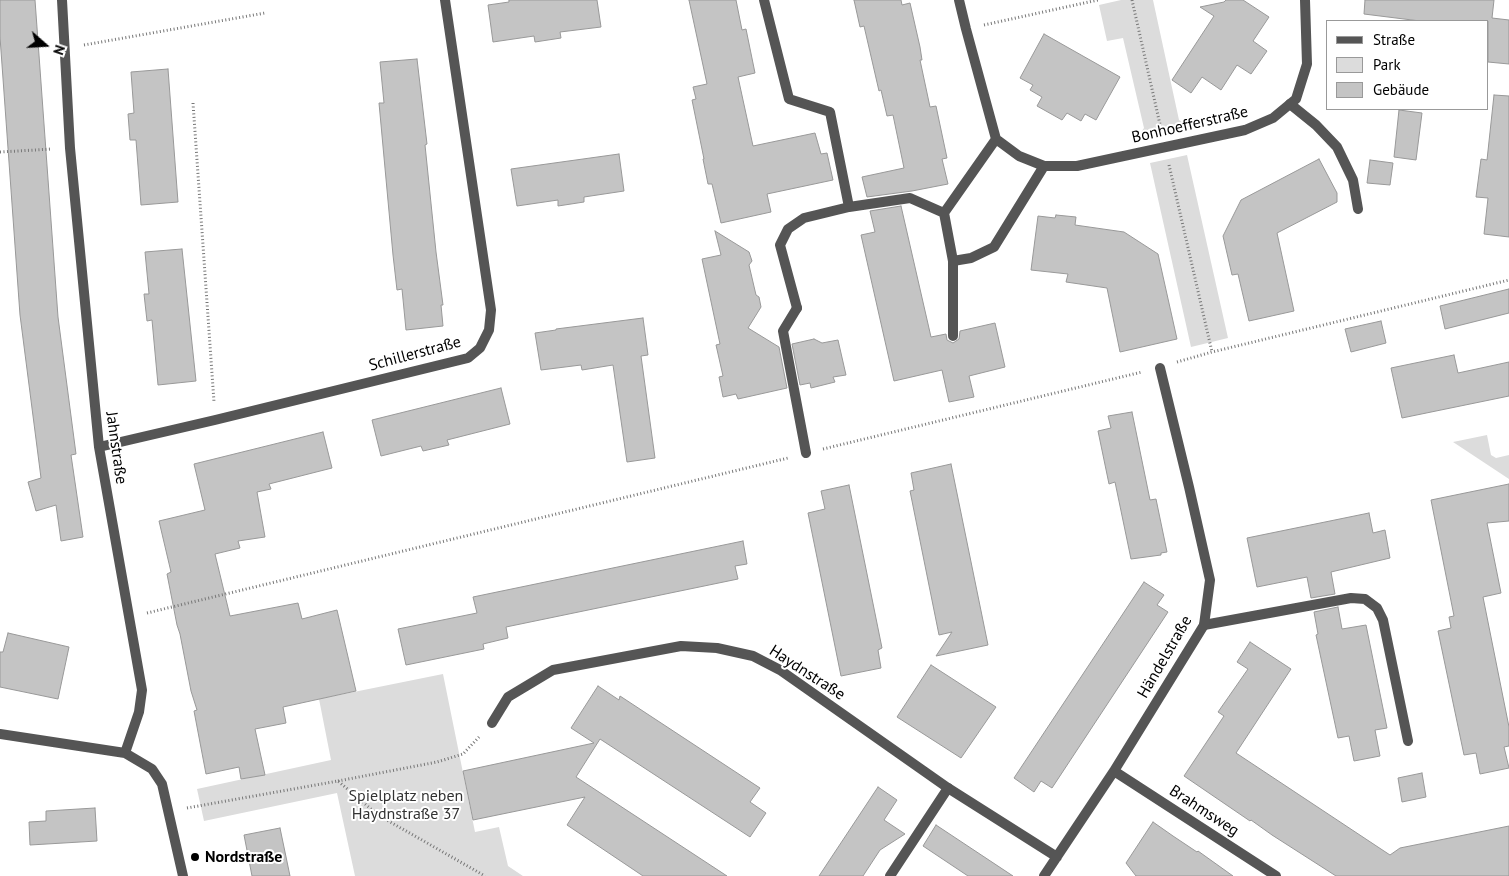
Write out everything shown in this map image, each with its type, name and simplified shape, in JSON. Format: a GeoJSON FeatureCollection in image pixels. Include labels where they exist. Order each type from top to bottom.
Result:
{"type":"FeatureCollection","features":[{"type":"Feature","properties":{"kind":"street","name":"Jahnstraße"},"geometry":{"type":"LineString","coordinates":[[62,0],[70,148],[99,447],[142,690],[139,712],[126,753]]}},
{"type":"Feature","properties":{"kind":"street","name":"Schillerstraße"},"geometry":{"type":"LineString","coordinates":[[99,447],[468,358],[480,348],[489,330],[491,310],[445,0]]}},
{"type":"Feature","properties":{"kind":"street"},"geometry":{"type":"LineString","coordinates":[[764,0],[788,98],[830,112],[849,206]]}},
{"type":"Feature","properties":{"kind":"street"},"geometry":{"type":"LineString","coordinates":[[952,336],[952,261],[944,213],[996,139],[960,0]]}},
{"type":"Feature","properties":{"kind":"street","name":"Bonhoefferstraße"},"geometry":{"type":"LineString","coordinates":[[996,139],[1019,156],[1044,166],[1077,166],[1245,130],[1273,118],[1296,99],[1307,64],[1305,0]]}},
{"type":"Feature","properties":{"kind":"street"},"geometry":{"type":"LineString","coordinates":[[1290,104],[1316,125],[1338,148],[1353,180],[1358,209]]}},
{"type":"Feature","properties":{"kind":"street"},"geometry":{"type":"LineString","coordinates":[[952,261],[971,258],[994,247],[1044,166]]}},
{"type":"Feature","properties":{"kind":"street"},"geometry":{"type":"LineString","coordinates":[[806,453],[783,331],[797,308],[780,245],[788,229],[804,218],[849,206],[910,198],[944,213]]}},
{"type":"Feature","properties":{"kind":"street","name":"Händelstraße"},"geometry":{"type":"LineString","coordinates":[[1044,876],[1114,771],[1204,625],[1210,580],[1160,368]]}},
{"type":"Feature","properties":{"kind":"street"},"geometry":{"type":"LineString","coordinates":[[1204,625],[1351,598],[1365,599],[1377,608],[1383,620],[1408,741]]}},
{"type":"Feature","properties":{"kind":"street","name":"Haydnstraße"},"geometry":{"type":"LineString","coordinates":[[492,723],[508,698],[553,670],[681,646],[717,648],[753,656],[780,670],[948,788],[1057,857]]}},
{"type":"Feature","properties":{"kind":"street"},"geometry":{"type":"LineString","coordinates":[[0,734],[126,753],[152,769],[162,784],[183,876]]}},
{"type":"Feature","properties":{"kind":"street","name":"Brahmsweg"},"geometry":{"type":"LineString","coordinates":[[1114,771],[1276,876]]}},
{"type":"Feature","properties":{"kind":"street"},"geometry":{"type":"LineString","coordinates":[[890,876],[948,788]]}},
{"type":"Feature","properties":{"kind":"path"},"geometry":{"type":"LineString","coordinates":[[966,29],[1098,0]]}},
{"type":"Feature","properties":{"kind":"path"},"geometry":{"type":"LineString","coordinates":[[1132,0],[1212,352]]}},
{"type":"Feature","properties":{"kind":"path"},"geometry":{"type":"LineString","coordinates":[[64,48],[265,13]]}},
{"type":"Feature","properties":{"kind":"path"},"geometry":{"type":"LineString","coordinates":[[193,103],[215,420]]}},
{"type":"Feature","properties":{"kind":"path"},"geometry":{"type":"LineString","coordinates":[[0,152],[70,148]]}},
{"type":"Feature","properties":{"kind":"path"},"geometry":{"type":"LineString","coordinates":[[130,617],[1160,368],[1212,352],[1509,280]]}},
{"type":"Feature","properties":{"kind":"path"},"geometry":{"type":"LineString","coordinates":[[169,811],[437,762],[463,754],[492,723]]}},
{"type":"Feature","properties":{"kind":"path"},"geometry":{"type":"LineString","coordinates":[[338,781],[378,815],[485,876]]}},
{"type":"Feature","properties":{"kind":"green space"},"geometry":{"type":"Polygon","coordinates":[[[1121,0],[1153,0],[1179,120],[1191,128],[1135,141],[1144,128],[1123,38],[1107,41],[1099,5],[1121,0]]]}},
{"type":"Feature","properties":{"kind":"green space"},"geometry":{"type":"Polygon","coordinates":[[[1187,155],[1228,338],[1191,347],[1150,163],[1187,155]]]}},
{"type":"Feature","properties":{"kind":"green space"},"geometry":{"type":"Polygon","coordinates":[[[1487,435],[1491,455],[1496,458],[1509,455],[1509,479],[1453,442],[1487,435]]]}},
{"type":"Feature","properties":{"kind":"green space","name":"Spielplatz neben Haydnstraße 37"},"geometry":{"type":"Polygon","coordinates":[[[443,674],[475,832],[499,827],[508,866],[523,876],[355,876],[337,793],[204,821],[197,789],[331,760],[319,699],[443,674]]]}},
{"type":"Feature","properties":{"kind":"building"},"geometry":{"type":"Polygon","coordinates":[[[0,0],[35,0],[58,317],[76,454],[71,455],[83,537],[61,541],[56,505],[36,511],[28,482],[41,478],[20,315],[0,37],[0,0]]]}},
{"type":"Feature","properties":{"kind":"building"},"geometry":{"type":"Polygon","coordinates":[[[509,0],[597,0],[601,27],[560,32],[561,38],[535,42],[534,36],[493,42],[488,5],[509,2],[509,0]]]}},
{"type":"Feature","properties":{"kind":"building"},"geometry":{"type":"Polygon","coordinates":[[[689,0],[736,0],[742,30],[746,29],[755,73],[738,77],[753,146],[815,133],[821,154],[827,153],[833,180],[767,194],[771,212],[721,223],[712,184],[708,184],[692,100],[696,99],[693,87],[707,84],[689,0]]]}},
{"type":"Feature","properties":{"kind":"building"},"geometry":{"type":"Polygon","coordinates":[[[854,0],[901,0],[902,5],[910,3],[920,47],[922,60],[920,60],[930,107],[936,106],[947,158],[942,159],[948,184],[867,197],[862,177],[904,168],[893,115],[887,116],[881,90],[879,91],[864,26],[860,27],[854,0]]]}},
{"type":"Feature","properties":{"kind":"building"},"geometry":{"type":"Polygon","coordinates":[[[1226,0],[1243,0],[1269,17],[1253,41],[1267,51],[1251,74],[1237,65],[1221,90],[1202,77],[1191,93],[1172,80],[1214,16],[1200,7],[1226,0]]]}},
{"type":"Feature","properties":{"kind":"building"},"geometry":{"type":"Polygon","coordinates":[[[1365,0],[1494,0],[1492,18],[1509,20],[1509,64],[1489,62],[1489,20],[1412,20],[1364,14],[1365,0]]]}},
{"type":"Feature","properties":{"kind":"building"},"geometry":{"type":"Polygon","coordinates":[[[1044,34],[1120,77],[1096,120],[1085,114],[1081,121],[1067,113],[1062,120],[1037,106],[1042,97],[1030,90],[1033,85],[1020,78],[1044,34]]]}},
{"type":"Feature","properties":{"kind":"building"},"geometry":{"type":"Polygon","coordinates":[[[417,59],[443,305],[441,305],[443,326],[406,330],[402,289],[397,290],[393,255],[379,103],[384,103],[380,62],[417,59]]]}},
{"type":"Feature","properties":{"kind":"building"},"geometry":{"type":"Polygon","coordinates":[[[168,69],[178,202],[141,205],[136,140],[130,140],[128,114],[134,113],[131,72],[168,69]]]}},
{"type":"Feature","properties":{"kind":"building"},"geometry":{"type":"Polygon","coordinates":[[[1494,95],[1509,96],[1509,237],[1484,234],[1488,198],[1476,197],[1481,159],[1487,160],[1494,95]]]}},
{"type":"Feature","properties":{"kind":"building"},"geometry":{"type":"Polygon","coordinates":[[[1399,110],[1422,113],[1416,160],[1394,157],[1399,110]]]}},
{"type":"Feature","properties":{"kind":"building"},"geometry":{"type":"Polygon","coordinates":[[[619,154],[624,191],[584,197],[584,202],[558,206],[558,200],[517,206],[511,169],[619,154]]]}},
{"type":"Feature","properties":{"kind":"building"},"geometry":{"type":"Polygon","coordinates":[[[1319,159],[1337,193],[1337,202],[1277,233],[1294,311],[1249,321],[1238,274],[1232,275],[1223,236],[1241,200],[1319,159]]]}},
{"type":"Feature","properties":{"kind":"building"},"geometry":{"type":"Polygon","coordinates":[[[1370,160],[1393,163],[1390,185],[1367,183],[1370,160]]]}},
{"type":"Feature","properties":{"kind":"building"},"geometry":{"type":"Polygon","coordinates":[[[901,206],[931,337],[946,334],[947,340],[953,343],[959,339],[960,331],[995,323],[1005,367],[969,376],[974,397],[949,402],[942,370],[894,381],[861,235],[875,232],[870,211],[901,206]]]}},
{"type":"Feature","properties":{"kind":"building"},"geometry":{"type":"Polygon","coordinates":[[[1056,215],[1076,217],[1075,225],[1124,232],[1158,254],[1177,339],[1120,352],[1107,288],[1066,282],[1068,274],[1031,270],[1038,216],[1055,218],[1056,215]]]}},
{"type":"Feature","properties":{"kind":"building"},"geometry":{"type":"Polygon","coordinates":[[[715,231],[749,252],[752,261],[749,265],[756,295],[759,297],[761,307],[748,328],[779,347],[787,388],[738,399],[736,394],[723,397],[719,377],[723,376],[716,345],[720,344],[702,259],[721,255],[715,231]]]}},
{"type":"Feature","properties":{"kind":"building"},"geometry":{"type":"Polygon","coordinates":[[[182,249],[196,381],[158,385],[152,320],[147,321],[144,294],[149,294],[145,252],[182,249]]]}},
{"type":"Feature","properties":{"kind":"building"},"geometry":{"type":"Polygon","coordinates":[[[1509,289],[1509,313],[1445,329],[1440,306],[1509,289]]]}},
{"type":"Feature","properties":{"kind":"building"},"geometry":{"type":"Polygon","coordinates":[[[643,318],[648,355],[641,356],[655,458],[627,462],[613,365],[582,370],[581,365],[541,370],[535,333],[643,318]]]}},
{"type":"Feature","properties":{"kind":"building"},"geometry":{"type":"Polygon","coordinates":[[[1381,321],[1386,343],[1351,352],[1345,329],[1381,321]]]}},
{"type":"Feature","properties":{"kind":"building"},"geometry":{"type":"Polygon","coordinates":[[[814,339],[822,343],[838,340],[846,375],[833,377],[835,382],[811,388],[810,383],[800,385],[792,344],[814,339]]]}},
{"type":"Feature","properties":{"kind":"building"},"geometry":{"type":"Polygon","coordinates":[[[1454,355],[1458,373],[1509,362],[1509,396],[1402,418],[1391,368],[1454,355]]]}},
{"type":"Feature","properties":{"kind":"building"},"geometry":{"type":"Polygon","coordinates":[[[501,388],[510,424],[447,440],[449,445],[423,451],[421,446],[381,456],[372,420],[501,388]]]}},
{"type":"Feature","properties":{"kind":"building"},"geometry":{"type":"Polygon","coordinates":[[[1132,412],[1150,500],[1156,499],[1167,552],[1161,553],[1161,555],[1131,559],[1115,482],[1109,484],[1098,431],[1111,428],[1108,416],[1132,412]]]}},
{"type":"Feature","properties":{"kind":"building"},"geometry":{"type":"Polygon","coordinates":[[[323,432],[332,468],[269,484],[271,489],[257,492],[265,537],[238,541],[240,548],[215,554],[230,616],[298,603],[302,619],[337,610],[356,691],[283,707],[286,723],[255,729],[265,775],[241,779],[239,767],[206,774],[194,711],[197,710],[177,625],[167,574],[171,572],[159,521],[205,510],[194,464],[323,432]]]}},
{"type":"Feature","properties":{"kind":"building"},"geometry":{"type":"Polygon","coordinates":[[[951,464],[988,645],[936,656],[952,632],[939,635],[910,491],[914,490],[911,473],[951,464]]]}},
{"type":"Feature","properties":{"kind":"building"},"geometry":{"type":"Polygon","coordinates":[[[1509,484],[1509,521],[1487,523],[1501,593],[1483,597],[1509,727],[1509,746],[1504,747],[1509,768],[1480,774],[1476,753],[1464,755],[1438,631],[1451,628],[1449,617],[1454,616],[1431,500],[1509,484]]]}},
{"type":"Feature","properties":{"kind":"building"},"geometry":{"type":"Polygon","coordinates":[[[849,485],[882,648],[878,650],[881,668],[841,676],[808,513],[825,509],[821,491],[849,485]]]}},
{"type":"Feature","properties":{"kind":"building"},"geometry":{"type":"Polygon","coordinates":[[[1369,513],[1373,533],[1385,530],[1390,558],[1331,572],[1335,594],[1311,598],[1307,577],[1257,587],[1247,538],[1369,513]]]}},
{"type":"Feature","properties":{"kind":"building"},"geometry":{"type":"Polygon","coordinates":[[[743,541],[747,564],[735,566],[738,579],[506,627],[508,638],[483,644],[484,649],[406,665],[398,629],[477,613],[473,597],[743,541]]]}},
{"type":"Feature","properties":{"kind":"building"},"geometry":{"type":"Polygon","coordinates":[[[1144,582],[1164,595],[1157,605],[1168,612],[1052,788],[1041,781],[1034,792],[1014,778],[1144,582]]]}},
{"type":"Feature","properties":{"kind":"building"},"geometry":{"type":"Polygon","coordinates":[[[1338,607],[1342,629],[1366,625],[1387,728],[1375,730],[1380,756],[1354,761],[1349,736],[1338,738],[1316,635],[1318,634],[1314,612],[1338,607]]]}},
{"type":"Feature","properties":{"kind":"building"},"geometry":{"type":"Polygon","coordinates":[[[8,633],[69,647],[58,699],[0,687],[0,652],[3,652],[8,633]]]}},
{"type":"Feature","properties":{"kind":"building"},"geometry":{"type":"Polygon","coordinates":[[[1250,642],[1291,669],[1236,753],[1390,855],[1400,848],[1509,826],[1509,876],[1336,876],[1184,776],[1224,716],[1218,712],[1248,669],[1237,662],[1250,642]]]}},
{"type":"Feature","properties":{"kind":"building"},"geometry":{"type":"Polygon","coordinates":[[[931,665],[996,707],[961,758],[897,717],[931,665]]]}},
{"type":"Feature","properties":{"kind":"building"},"geometry":{"type":"Polygon","coordinates":[[[598,686],[619,700],[620,696],[760,788],[750,802],[766,813],[750,837],[600,739],[576,777],[727,876],[643,876],[567,825],[585,797],[473,820],[463,771],[594,743],[571,728],[598,686]]]}},
{"type":"Feature","properties":{"kind":"building"},"geometry":{"type":"Polygon","coordinates":[[[1422,773],[1426,797],[1402,802],[1398,778],[1422,773]]]}},
{"type":"Feature","properties":{"kind":"building"},"geometry":{"type":"Polygon","coordinates":[[[878,787],[897,800],[884,820],[905,834],[880,850],[863,876],[819,876],[878,787]]]}},
{"type":"Feature","properties":{"kind":"building"},"geometry":{"type":"Polygon","coordinates":[[[95,808],[97,841],[30,845],[29,822],[46,821],[46,811],[95,808]]]}},
{"type":"Feature","properties":{"kind":"building"},"geometry":{"type":"Polygon","coordinates":[[[1153,822],[1233,876],[1136,876],[1126,863],[1153,822]]]}},
{"type":"Feature","properties":{"kind":"building"},"geometry":{"type":"Polygon","coordinates":[[[936,825],[1013,876],[968,876],[923,846],[936,825]]]}},
{"type":"Feature","properties":{"kind":"building"},"geometry":{"type":"Polygon","coordinates":[[[280,828],[290,876],[252,876],[244,835],[280,828]]]}},
{"type":"Feature","properties":{"kind":"place","name":"Nordstraße"},"geometry":{"type":"Point","coordinates":[195,857]}}]}
